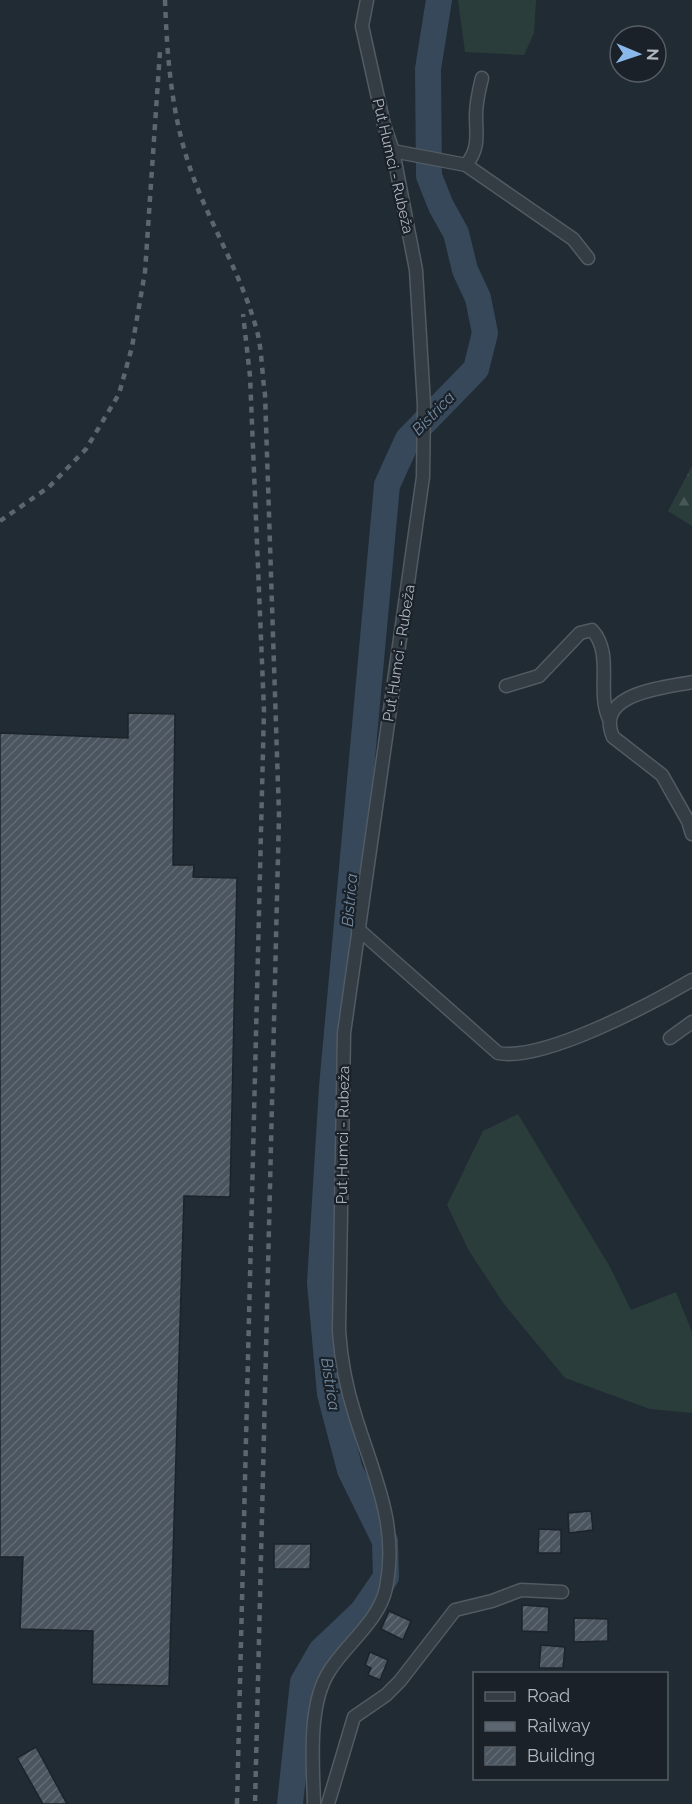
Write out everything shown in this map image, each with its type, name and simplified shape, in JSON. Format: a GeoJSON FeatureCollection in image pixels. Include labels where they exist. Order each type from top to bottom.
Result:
{"type":"FeatureCollection","features":[{"type":"Feature","properties":{"kind":"street","name":"Put Humci - Rubeža"},"geometry":{"type":"LineString","coordinates":[[314,1804],[312,1739],[319,1699],[328,1671],[369,1622],[385,1590],[390,1544],[387,1513],[342,1368],[339,1331],[344,1034],[423,477],[424,405],[416,270],[393,151],[384,125],[362,26],[367,0]]}},
{"type":"Feature","properties":{"kind":"street"},"geometry":{"type":"LineString","coordinates":[[466,165],[475,154],[478,139],[476,116],[482,78]]}},
{"type":"Feature","properties":{"kind":"street"},"geometry":{"type":"LineString","coordinates":[[393,151],[441,158],[466,165],[573,239],[588,258]]}},
{"type":"Feature","properties":{"kind":"street"},"geometry":{"type":"LineString","coordinates":[[506,686],[539,676],[580,633],[592,630],[603,649],[604,709],[609,719],[612,737],[662,775],[688,821],[692,834]]}},
{"type":"Feature","properties":{"kind":"street"},"geometry":{"type":"LineString","coordinates":[[609,719],[617,704],[633,695],[692,682]]}},
{"type":"Feature","properties":{"kind":"street"},"geometry":{"type":"LineString","coordinates":[[358,929],[498,1053],[509,1055],[537,1050],[633,1014],[692,980]]}},
{"type":"Feature","properties":{"kind":"street"},"geometry":{"type":"LineString","coordinates":[[670,1038],[692,1022]]}},
{"type":"Feature","properties":{"kind":"street"},"geometry":{"type":"LineString","coordinates":[[328,1804],[354,1717],[386,1695],[400,1681],[455,1610],[492,1601],[521,1590],[562,1592]]}},
{"type":"Feature","properties":{"kind":"green space"},"geometry":{"type":"Polygon","coordinates":[[[458,0],[536,0],[534,33],[524,55],[465,52],[458,0]]]}},
{"type":"Feature","properties":{"kind":"green space"},"geometry":{"type":"Polygon","coordinates":[[[692,466],[692,526],[668,511],[692,466]]]}},
{"type":"Feature","properties":{"kind":"green space"},"geometry":{"type":"Polygon","coordinates":[[[518,1114],[610,1267],[631,1310],[676,1292],[692,1332],[692,1413],[650,1409],[565,1378],[504,1304],[469,1251],[447,1205],[483,1131],[518,1114]]]}},
{"type":"Feature","properties":{"kind":"building"},"geometry":{"type":"Polygon","coordinates":[[[128,713],[175,714],[173,865],[194,865],[193,877],[237,878],[230,1197],[184,1196],[169,1686],[92,1684],[93,1631],[20,1629],[23,1557],[0,1557],[0,733],[128,738],[128,713]]]}},
{"type":"Feature","properties":{"kind":"building"},"geometry":{"type":"Polygon","coordinates":[[[591,1511],[593,1530],[569,1533],[568,1513],[591,1511]]]}},
{"type":"Feature","properties":{"kind":"building"},"geometry":{"type":"Polygon","coordinates":[[[539,1529],[561,1530],[561,1553],[538,1553],[539,1529]]]}},
{"type":"Feature","properties":{"kind":"building"},"geometry":{"type":"Polygon","coordinates":[[[274,1544],[311,1544],[310,1569],[274,1569],[274,1544]]]}},
{"type":"Feature","properties":{"kind":"building"},"geometry":{"type":"Polygon","coordinates":[[[522,1605],[549,1607],[548,1632],[522,1631],[522,1605]]]}},
{"type":"Feature","properties":{"kind":"building"},"geometry":{"type":"Polygon","coordinates":[[[389,1611],[411,1621],[403,1640],[381,1629],[389,1611]]]}},
{"type":"Feature","properties":{"kind":"building"},"geometry":{"type":"Polygon","coordinates":[[[574,1618],[608,1619],[608,1641],[574,1642],[574,1618]]]}},
{"type":"Feature","properties":{"kind":"building"},"geometry":{"type":"Polygon","coordinates":[[[541,1645],[565,1647],[563,1668],[539,1668],[541,1645]]]}},
{"type":"Feature","properties":{"kind":"building"},"geometry":{"type":"Polygon","coordinates":[[[370,1652],[388,1660],[380,1680],[368,1675],[371,1668],[365,1665],[370,1652]]]}},
{"type":"Feature","properties":{"kind":"building"},"geometry":{"type":"Polygon","coordinates":[[[36,1747],[67,1804],[43,1804],[17,1758],[36,1747]]]}},
{"type":"Feature","properties":{"kind":"waterway","name":"Bistrica"},"geometry":{"type":"LineString","coordinates":[[290,1804],[303,1682],[321,1651],[362,1612],[386,1577],[385,1541],[350,1470],[330,1394],[320,1283],[332,1087],[387,485],[408,439],[476,369],[485,333],[478,298],[465,270],[456,233],[441,206],[429,176],[428,69],[439,0]]}},
{"type":"Feature","properties":{"kind":"railway"},"geometry":{"type":"LineString","coordinates":[[165,0],[171,82],[182,142],[196,184],[251,313],[258,335],[265,394],[279,815],[255,1804]]}},
{"type":"Feature","properties":{"kind":"railway"},"geometry":{"type":"LineString","coordinates":[[0,521],[49,487],[86,449],[119,394],[132,347],[145,272],[160,51]]}},
{"type":"Feature","properties":{"kind":"railway"},"geometry":{"type":"LineString","coordinates":[[237,1804],[264,710],[250,376],[243,314]]}}]}
